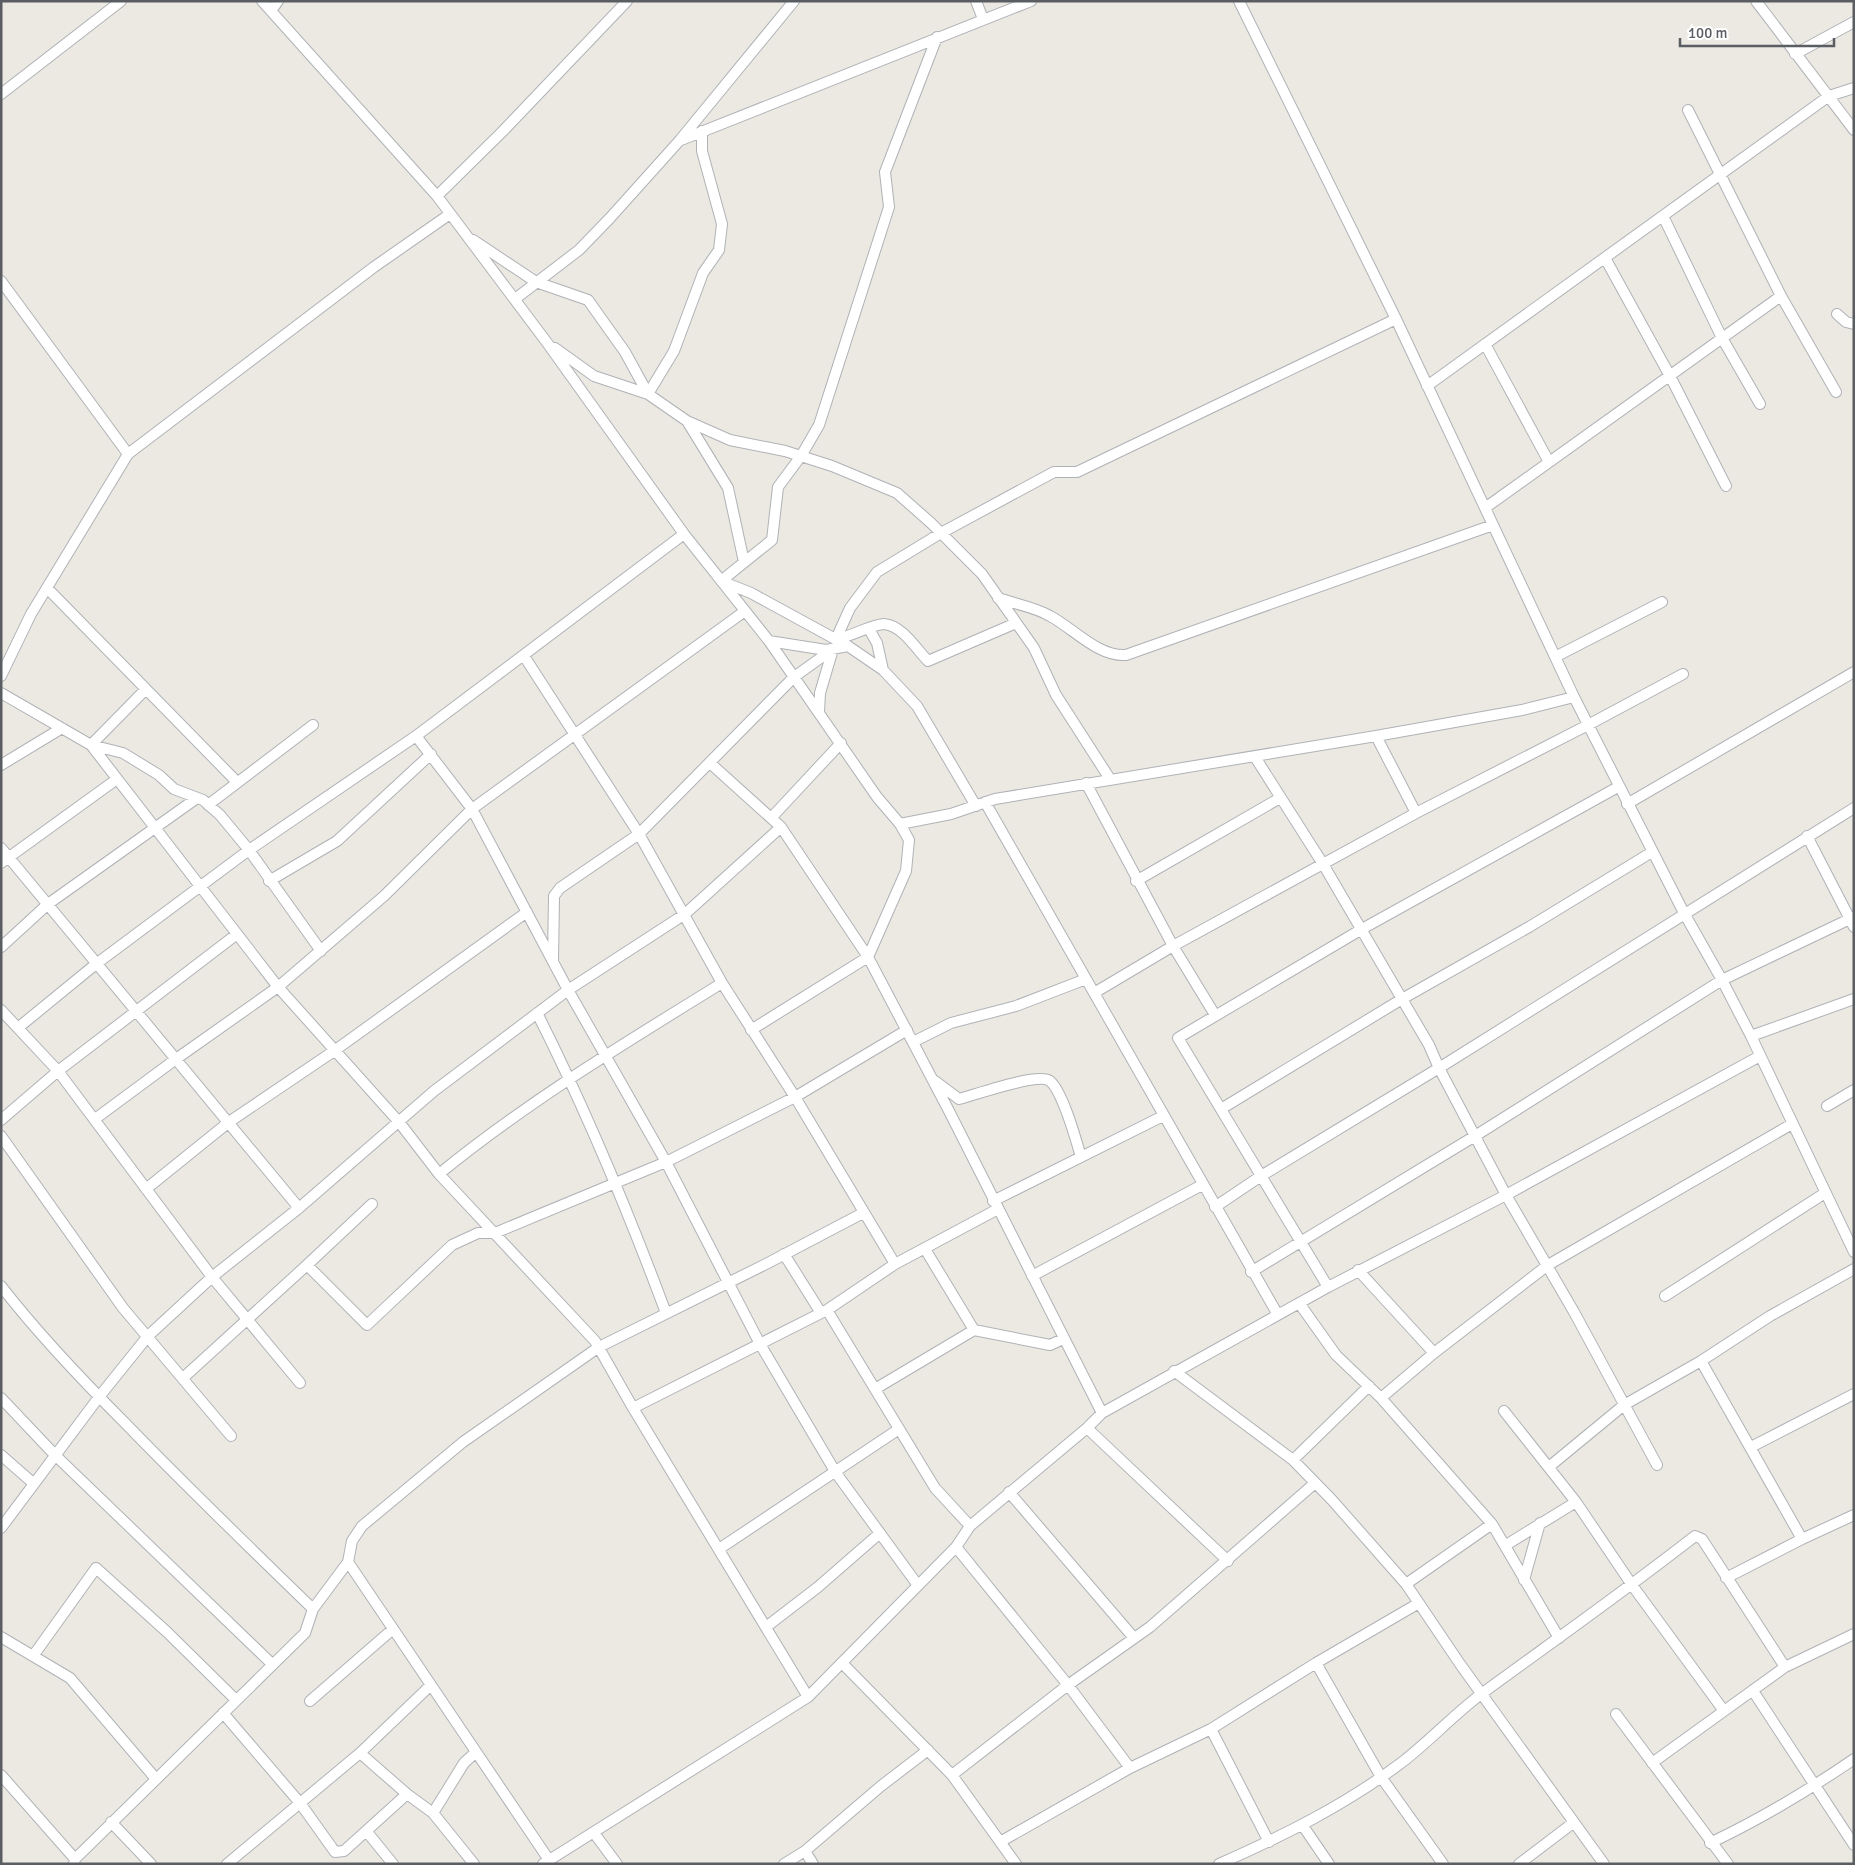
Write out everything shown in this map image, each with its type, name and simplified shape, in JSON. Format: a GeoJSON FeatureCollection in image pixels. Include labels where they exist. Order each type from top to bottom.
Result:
{"type":"FeatureCollection","features":[{"type":"Feature","properties":{"kind":"street"},"geometry":{"type":"LineString","coordinates":[[1,94],[121,1]]}},
{"type":"Feature","properties":{"kind":"street"},"geometry":{"type":"LineString","coordinates":[[262,1],[437,196],[515,298],[684,534],[769,641],[877,797],[900,824],[909,840],[906,871],[868,957],[751,1030]]}},
{"type":"Feature","properties":{"kind":"street"},"geometry":{"type":"LineString","coordinates":[[271,11],[278,1]]}},
{"type":"Feature","properties":{"kind":"street"},"geometry":{"type":"LineString","coordinates":[[437,196],[503,131],[627,1]]}},
{"type":"Feature","properties":{"kind":"street"},"geometry":{"type":"LineString","coordinates":[[515,298],[579,250],[680,140],[794,1]]}},
{"type":"Feature","properties":{"kind":"street"},"geometry":{"type":"LineString","coordinates":[[976,1],[983,19]]}},
{"type":"Feature","properties":{"kind":"street"},"geometry":{"type":"LineString","coordinates":[[680,140],[1031,1]]}},
{"type":"Feature","properties":{"kind":"street"},"geometry":{"type":"LineString","coordinates":[[1239,1],[1396,319],[1618,787],[1751,1036],[1854,1252]]}},
{"type":"Feature","properties":{"kind":"street"},"geometry":{"type":"LineString","coordinates":[[1756,1],[1854,130]]}},
{"type":"Feature","properties":{"kind":"street"},"geometry":{"type":"LineString","coordinates":[[1795,54],[1854,22]]}},
{"type":"Feature","properties":{"kind":"street"},"geometry":{"type":"LineString","coordinates":[[721,581],[772,540],[778,487],[801,456],[819,426],[889,207],[885,172],[937,37]]}},
{"type":"Feature","properties":{"kind":"street"},"geometry":{"type":"LineString","coordinates":[[1428,386],[1829,96],[1854,88]]}},
{"type":"Feature","properties":{"kind":"street"},"geometry":{"type":"LineString","coordinates":[[1688,110],[1781,296],[1836,392]]}},
{"type":"Feature","properties":{"kind":"street"},"geometry":{"type":"LineString","coordinates":[[648,394],[674,351],[704,273],[719,250],[722,224],[702,151],[702,131]]}},
{"type":"Feature","properties":{"kind":"street"},"geometry":{"type":"LineString","coordinates":[[1,676],[31,614],[128,454],[351,284],[450,214]]}},
{"type":"Feature","properties":{"kind":"street"},"geometry":{"type":"LineString","coordinates":[[1663,216],[1722,338],[1760,404]]}},
{"type":"Feature","properties":{"kind":"street"},"geometry":{"type":"LineString","coordinates":[[466,235],[536,282],[588,300],[625,352],[648,394]]}},
{"type":"Feature","properties":{"kind":"street"},"geometry":{"type":"LineString","coordinates":[[1605,258],[1670,376],[1726,486]]}},
{"type":"Feature","properties":{"kind":"street"},"geometry":{"type":"LineString","coordinates":[[1,281],[128,454]]}},
{"type":"Feature","properties":{"kind":"street"},"geometry":{"type":"LineString","coordinates":[[1484,508],[1781,296]]}},
{"type":"Feature","properties":{"kind":"street"},"geometry":{"type":"LineString","coordinates":[[1837,314],[1846,322],[1854,324]]}},
{"type":"Feature","properties":{"kind":"street"},"geometry":{"type":"LineString","coordinates":[[819,712],[820,693],[834,644],[850,608],[877,572],[941,533],[1054,472],[1077,472],[1396,319]]}},
{"type":"Feature","properties":{"kind":"street"},"geometry":{"type":"LineString","coordinates":[[548,344],[594,376],[648,394],[688,421],[730,440],[801,456],[832,466],[897,493],[982,574],[1034,648],[1056,695],[1110,779]]}},
{"type":"Feature","properties":{"kind":"street"},"geometry":{"type":"LineString","coordinates":[[1485,344],[1549,462]]}},
{"type":"Feature","properties":{"kind":"street"},"geometry":{"type":"LineString","coordinates":[[688,421],[728,488],[744,562]]}},
{"type":"Feature","properties":{"kind":"street"},"geometry":{"type":"LineString","coordinates":[[998,598],[1049,615],[1098,647],[1116,656],[1126,655],[1493,525]]}},
{"type":"Feature","properties":{"kind":"street"},"geometry":{"type":"LineString","coordinates":[[19,1027],[96,964],[249,850],[416,736],[684,534]]}},
{"type":"Feature","properties":{"kind":"street"},"geometry":{"type":"LineString","coordinates":[[721,581],[751,593],[834,644],[848,646],[883,670],[917,706],[980,804],[1086,979],[1251,1272],[1278,1316]]}},
{"type":"Feature","properties":{"kind":"street"},"geometry":{"type":"LineString","coordinates":[[47,588],[237,782]]}},
{"type":"Feature","properties":{"kind":"street"},"geometry":{"type":"LineString","coordinates":[[1555,657],[1662,602]]}},
{"type":"Feature","properties":{"kind":"street"},"geometry":{"type":"LineString","coordinates":[[95,1119],[278,987],[384,896],[472,809],[574,733],[745,611]]}},
{"type":"Feature","properties":{"kind":"street"},"geometry":{"type":"LineString","coordinates":[[769,641],[826,650],[834,644],[884,624],[897,628],[928,661],[1016,623]]}},
{"type":"Feature","properties":{"kind":"street"},"geometry":{"type":"LineString","coordinates":[[870,629],[877,643],[883,670]]}},
{"type":"Feature","properties":{"kind":"street"},"geometry":{"type":"LineString","coordinates":[[553,962],[554,896],[560,888],[639,834],[794,677],[834,644]]}},
{"type":"Feature","properties":{"kind":"street"},"geometry":{"type":"LineString","coordinates":[[524,656],[639,834],[722,983],[795,1097],[895,1264]]}},
{"type":"Feature","properties":{"kind":"street"},"geometry":{"type":"LineString","coordinates":[[1627,804],[1854,672]]}},
{"type":"Feature","properties":{"kind":"street"},"geometry":{"type":"LineString","coordinates":[[1094,993],[1173,946],[1416,813],[1683,674]]}},
{"type":"Feature","properties":{"kind":"street"},"geometry":{"type":"LineString","coordinates":[[91,745],[146,689]]}},
{"type":"Feature","properties":{"kind":"street"},"geometry":{"type":"LineString","coordinates":[[1,693],[91,745],[123,753],[159,775],[174,789],[208,804],[220,815],[249,850],[269,881],[321,951]]}},
{"type":"Feature","properties":{"kind":"street"},"geometry":{"type":"LineString","coordinates":[[900,824],[951,814],[995,799],[1376,736],[1522,710],[1574,697]]}},
{"type":"Feature","properties":{"kind":"street"},"geometry":{"type":"LineString","coordinates":[[208,804],[313,725]]}},
{"type":"Feature","properties":{"kind":"street"},"geometry":{"type":"LineString","coordinates":[[1,765],[62,728]]}},
{"type":"Feature","properties":{"kind":"street"},"geometry":{"type":"LineString","coordinates":[[416,736],[472,809],[568,990],[666,1162],[760,1344],[836,1473],[917,1584]]}},
{"type":"Feature","properties":{"kind":"street"},"geometry":{"type":"LineString","coordinates":[[1376,736],[1416,813]]}},
{"type":"Feature","properties":{"kind":"street"},"geometry":{"type":"LineString","coordinates":[[772,817],[841,743]]}},
{"type":"Feature","properties":{"kind":"street"},"geometry":{"type":"LineString","coordinates":[[91,745],[154,829],[278,987],[399,1122],[439,1174],[595,1341],[633,1408],[808,1697]]}},
{"type":"Feature","properties":{"kind":"street"},"geometry":{"type":"LineString","coordinates":[[269,881],[337,841],[430,754]]}},
{"type":"Feature","properties":{"kind":"street"},"geometry":{"type":"LineString","coordinates":[[1255,756],[1323,864],[1429,1045],[1439,1068],[1506,1195],[1548,1265],[1658,1465]]}},
{"type":"Feature","properties":{"kind":"street"},"geometry":{"type":"LineString","coordinates":[[710,762],[772,817],[868,957],[932,1078],[1102,1413]]}},
{"type":"Feature","properties":{"kind":"street"},"geometry":{"type":"LineString","coordinates":[[5,860],[117,779]]}},
{"type":"Feature","properties":{"kind":"street"},"geometry":{"type":"LineString","coordinates":[[1086,783],[1136,881],[1214,1015]]}},
{"type":"Feature","properties":{"kind":"street"},"geometry":{"type":"LineString","coordinates":[[1328,1287],[1178,1038],[1362,929],[1618,787]]}},
{"type":"Feature","properties":{"kind":"street"},"geometry":{"type":"LineString","coordinates":[[1,946],[48,904],[196,798]]}},
{"type":"Feature","properties":{"kind":"street"},"geometry":{"type":"LineString","coordinates":[[1136,881],[1280,798]]}},
{"type":"Feature","properties":{"kind":"street"},"geometry":{"type":"LineString","coordinates":[[1215,1207],[1261,1176],[1439,1068],[1854,808]]}},
{"type":"Feature","properties":{"kind":"street"},"geometry":{"type":"LineString","coordinates":[[1,1528],[54,1455],[148,1336],[212,1277],[299,1208],[434,1091],[568,990],[685,914],[780,827]]}},
{"type":"Feature","properties":{"kind":"street"},"geometry":{"type":"LineString","coordinates":[[1251,1272],[1475,1136],[1722,980],[1852,921],[1807,836]]}},
{"type":"Feature","properties":{"kind":"street"},"geometry":{"type":"LineString","coordinates":[[1,848],[5,860],[48,904],[135,1013],[229,1122],[299,1208]]}},
{"type":"Feature","properties":{"kind":"street"},"geometry":{"type":"LineString","coordinates":[[1221,1109],[1402,999],[1528,927],[1652,852]]}},
{"type":"Feature","properties":{"kind":"street"},"geometry":{"type":"LineString","coordinates":[[146,1189],[229,1122],[334,1051],[527,912]]}},
{"type":"Feature","properties":{"kind":"street"},"geometry":{"type":"LineString","coordinates":[[1,1120],[58,1071],[236,934]]}},
{"type":"Feature","properties":{"kind":"street"},"geometry":{"type":"LineString","coordinates":[[913,1042],[951,1024],[1016,1006],[1086,979]]}},
{"type":"Feature","properties":{"kind":"street"},"geometry":{"type":"LineString","coordinates":[[439,1174],[487,1134],[605,1056],[722,983]]}},
{"type":"Feature","properties":{"kind":"street"},"geometry":{"type":"LineString","coordinates":[[1751,1036],[1854,999]]}},
{"type":"Feature","properties":{"kind":"street"},"geometry":{"type":"LineString","coordinates":[[1,1010],[19,1027],[58,1071],[212,1277],[300,1383]]}},
{"type":"Feature","properties":{"kind":"street"},"geometry":{"type":"LineString","coordinates":[[538,1013],[570,1079],[634,1227],[666,1313]]}},
{"type":"Feature","properties":{"kind":"street"},"geometry":{"type":"LineString","coordinates":[[307,1264],[367,1325],[452,1245],[478,1234],[495,1233],[666,1162],[795,1097],[906,1030]]}},
{"type":"Feature","properties":{"kind":"street"},"geometry":{"type":"LineString","coordinates":[[348,1562],[476,1752],[546,1862],[808,1697],[917,1584],[956,1547],[970,1526],[1087,1428],[1102,1413],[1174,1371],[1278,1316],[1358,1270],[1506,1195],[1760,1056]]}},
{"type":"Feature","properties":{"kind":"street"},"geometry":{"type":"LineString","coordinates":[[932,1078],[959,1099],[1011,1084],[1041,1078],[1050,1081],[1058,1092],[1073,1128],[1081,1157]]}},
{"type":"Feature","properties":{"kind":"street"},"geometry":{"type":"LineString","coordinates":[[1827,1106],[1854,1090]]}},
{"type":"Feature","properties":{"kind":"street"},"geometry":{"type":"LineString","coordinates":[[633,1408],[824,1312],[895,1264],[996,1205],[1081,1157],[1163,1116]]}},
{"type":"Feature","properties":{"kind":"street"},"geometry":{"type":"LineString","coordinates":[[1381,1398],[1434,1353],[1548,1265],[1792,1124]]}},
{"type":"Feature","properties":{"kind":"street"},"geometry":{"type":"LineString","coordinates":[[1,1136],[123,1308],[231,1436]]}},
{"type":"Feature","properties":{"kind":"street"},"geometry":{"type":"LineString","coordinates":[[1032,1276],[1202,1185]]}},
{"type":"Feature","properties":{"kind":"street"},"geometry":{"type":"LineString","coordinates":[[1665,1296],[1825,1193]]}},
{"type":"Feature","properties":{"kind":"street"},"geometry":{"type":"LineString","coordinates":[[182,1378],[372,1204]]}},
{"type":"Feature","properties":{"kind":"street"},"geometry":{"type":"LineString","coordinates":[[1,1775],[74,1862],[111,1822],[235,1699],[305,1633],[313,1609],[348,1562],[352,1541],[362,1526],[463,1442],[599,1347],[863,1212]]}},
{"type":"Feature","properties":{"kind":"street"},"geometry":{"type":"LineString","coordinates":[[925,1248],[974,1330]]}},
{"type":"Feature","properties":{"kind":"street"},"geometry":{"type":"LineString","coordinates":[[784,1254],[874,1389],[935,1488],[970,1526]]}},
{"type":"Feature","properties":{"kind":"street"},"geometry":{"type":"LineString","coordinates":[[1550,1466],[1624,1405],[1701,1361],[1770,1316],[1854,1269]]}},
{"type":"Feature","properties":{"kind":"street"},"geometry":{"type":"LineString","coordinates":[[1358,1270],[1434,1353]]}},
{"type":"Feature","properties":{"kind":"street"},"geometry":{"type":"LineString","coordinates":[[1,1286],[26,1318],[99,1397],[186,1486],[313,1609]]}},
{"type":"Feature","properties":{"kind":"street"},"geometry":{"type":"LineString","coordinates":[[1299,1304],[1336,1355],[1381,1398],[1492,1524],[1559,1638]]}},
{"type":"Feature","properties":{"kind":"street"},"geometry":{"type":"LineString","coordinates":[[874,1389],[974,1330],[1050,1345],[1063,1339]]}},
{"type":"Feature","properties":{"kind":"street"},"geometry":{"type":"LineString","coordinates":[[1701,1361],[1802,1539]]}},
{"type":"Feature","properties":{"kind":"street"},"geometry":{"type":"LineString","coordinates":[[1174,1371],[1293,1460],[1406,1584],[1604,1864]]}},
{"type":"Feature","properties":{"kind":"street"},"geometry":{"type":"LineString","coordinates":[[1293,1460],[1369,1386]]}},
{"type":"Feature","properties":{"kind":"street"},"geometry":{"type":"LineString","coordinates":[[1751,1447],[1854,1394]]}},
{"type":"Feature","properties":{"kind":"street"},"geometry":{"type":"LineString","coordinates":[[1,1398],[54,1455],[272,1664]]}},
{"type":"Feature","properties":{"kind":"street"},"geometry":{"type":"LineString","coordinates":[[1504,1411],[1550,1466],[1632,1585],[1724,1711]]}},
{"type":"Feature","properties":{"kind":"street"},"geometry":{"type":"LineString","coordinates":[[1087,1428],[1228,1561]]}},
{"type":"Feature","properties":{"kind":"street"},"geometry":{"type":"LineString","coordinates":[[719,1549],[899,1430]]}},
{"type":"Feature","properties":{"kind":"street"},"geometry":{"type":"LineString","coordinates":[[1,1455],[33,1483]]}},
{"type":"Feature","properties":{"kind":"street"},"geometry":{"type":"LineString","coordinates":[[952,1775],[1068,1685],[1134,1638],[1228,1561],[1315,1483]]}},
{"type":"Feature","properties":{"kind":"street"},"geometry":{"type":"LineString","coordinates":[[1009,1492],[1134,1638]]}},
{"type":"Feature","properties":{"kind":"street"},"geometry":{"type":"LineString","coordinates":[[1506,1545],[1576,1502]]}},
{"type":"Feature","properties":{"kind":"street"},"geometry":{"type":"LineString","coordinates":[[1726,1578],[1854,1515]]}},
{"type":"Feature","properties":{"kind":"street"},"geometry":{"type":"LineString","coordinates":[[1524,1580],[1540,1523]]}},
{"type":"Feature","properties":{"kind":"street"},"geometry":{"type":"LineString","coordinates":[[1406,1584],[1492,1524]]}},
{"type":"Feature","properties":{"kind":"street"},"geometry":{"type":"LineString","coordinates":[[766,1626],[818,1587],[880,1533]]}},
{"type":"Feature","properties":{"kind":"street"},"geometry":{"type":"LineString","coordinates":[[1219,1864],[1303,1826],[1381,1777],[1402,1762],[1482,1694],[1632,1585],[1695,1536],[1702,1539],[1785,1667]]}},
{"type":"Feature","properties":{"kind":"street"},"geometry":{"type":"LineString","coordinates":[[956,1547],[1068,1685],[1130,1768]]}},
{"type":"Feature","properties":{"kind":"street"},"geometry":{"type":"LineString","coordinates":[[33,1656],[96,1568],[167,1632],[235,1699]]}},
{"type":"Feature","properties":{"kind":"street"},"geometry":{"type":"LineString","coordinates":[[1000,1842],[1130,1768],[1211,1729],[1316,1663],[1418,1603]]}},
{"type":"Feature","properties":{"kind":"street"},"geometry":{"type":"LineString","coordinates":[[310,1701],[393,1629]]}},
{"type":"Feature","properties":{"kind":"street"},"geometry":{"type":"LineString","coordinates":[[1652,1763],[1785,1667],[1853,1635]]}},
{"type":"Feature","properties":{"kind":"street"},"geometry":{"type":"LineString","coordinates":[[1,1637],[70,1678],[156,1779]]}},
{"type":"Feature","properties":{"kind":"street"},"geometry":{"type":"LineString","coordinates":[[842,1663],[952,1775],[1016,1864]]}},
{"type":"Feature","properties":{"kind":"street"},"geometry":{"type":"LineString","coordinates":[[1316,1663],[1381,1777],[1444,1864]]}},
{"type":"Feature","properties":{"kind":"street"},"geometry":{"type":"LineString","coordinates":[[227,1864],[360,1753],[431,1685]]}},
{"type":"Feature","properties":{"kind":"street"},"geometry":{"type":"LineString","coordinates":[[1753,1691],[1814,1787],[1854,1844]]}},
{"type":"Feature","properties":{"kind":"street"},"geometry":{"type":"LineString","coordinates":[[223,1713],[300,1803],[335,1852],[344,1851],[407,1794]]}},
{"type":"Feature","properties":{"kind":"street"},"geometry":{"type":"LineString","coordinates":[[1616,1714],[1728,1864]]}},
{"type":"Feature","properties":{"kind":"street"},"geometry":{"type":"LineString","coordinates":[[1211,1729],[1269,1842]]}},
{"type":"Feature","properties":{"kind":"street"},"geometry":{"type":"LineString","coordinates":[[784,1864],[804,1851],[881,1786],[928,1750]]}},
{"type":"Feature","properties":{"kind":"street"},"geometry":{"type":"LineString","coordinates":[[433,1813],[464,1763],[476,1752]]}},
{"type":"Feature","properties":{"kind":"street"},"geometry":{"type":"LineString","coordinates":[[360,1753],[407,1794],[433,1813],[474,1864]]}},
{"type":"Feature","properties":{"kind":"street"},"geometry":{"type":"LineString","coordinates":[[1710,1842],[1765,1816],[1814,1787],[1854,1759]]}},
{"type":"Feature","properties":{"kind":"street"},"geometry":{"type":"LineString","coordinates":[[111,1822],[151,1864]]}},
{"type":"Feature","properties":{"kind":"street"},"geometry":{"type":"LineString","coordinates":[[1519,1864],[1574,1823]]}},
{"type":"Feature","properties":{"kind":"street"},"geometry":{"type":"LineString","coordinates":[[1303,1826],[1329,1864]]}},
{"type":"Feature","properties":{"kind":"street"},"geometry":{"type":"LineString","coordinates":[[366,1832],[393,1864]]}},
{"type":"Feature","properties":{"kind":"street"},"geometry":{"type":"LineString","coordinates":[[594,1833],[616,1864]]}},
{"type":"Feature","properties":{"kind":"street"},"geometry":{"type":"LineString","coordinates":[[804,1851],[813,1864]]}}]}
